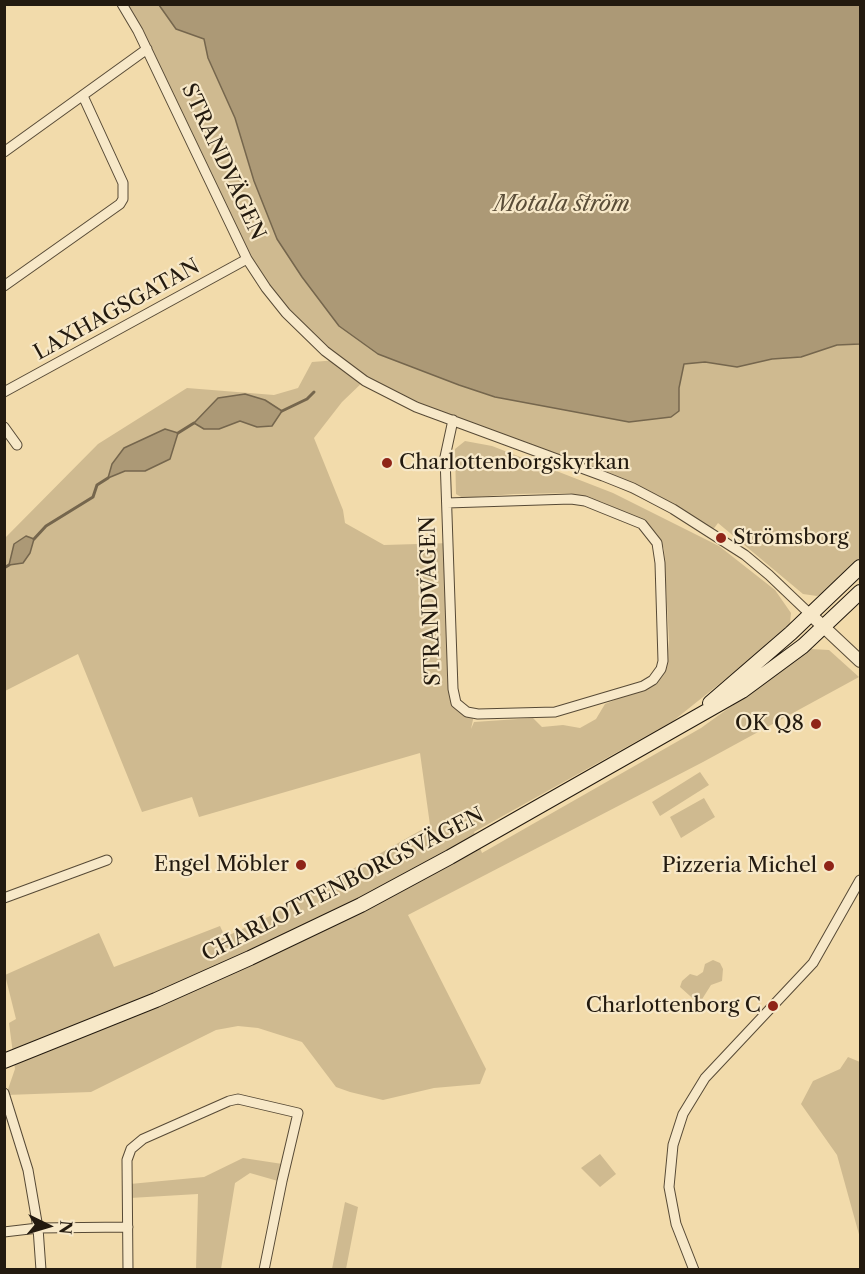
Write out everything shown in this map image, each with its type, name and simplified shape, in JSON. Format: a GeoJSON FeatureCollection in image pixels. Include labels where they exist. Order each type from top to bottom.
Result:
{"type":"FeatureCollection","features":[{"type":"Feature","properties":{"kind":"main road","name":"CHARLOTTENBORGSVÄGEN"},"geometry":{"type":"LineString","coordinates":[[687,722],[811,615],[861,567]]}},
{"type":"Feature","properties":{"kind":"main road","name":"CHARLOTTENBORGSVÄGEN"},"geometry":{"type":"LineString","coordinates":[[4,1061],[156,1000],[289,941],[450,857],[742,691],[803,646],[861,592]]}},
{"type":"Feature","properties":{"kind":"street","name":"STRANDVÄGEN"},"geometry":{"type":"LineString","coordinates":[[122,4],[147,49],[247,259],[285,313],[308,336],[338,362],[365,381],[396,397],[614,480],[673,509],[745,555],[770,575],[861,661]]}},
{"type":"Feature","properties":{"kind":"street"},"geometry":{"type":"LineString","coordinates":[[4,152],[147,49]]}},
{"type":"Feature","properties":{"kind":"street"},"geometry":{"type":"LineString","coordinates":[[4,286],[120,204],[123,199],[123,183],[83,96]]}},
{"type":"Feature","properties":{"kind":"street","name":"LAXHAGSGATAN"},"geometry":{"type":"LineString","coordinates":[[4,392],[247,259]]}},
{"type":"Feature","properties":{"kind":"street","name":"STRANDVÄGEN"},"geometry":{"type":"LineString","coordinates":[[447,503],[572,499],[585,501],[642,524],[657,543],[660,563],[663,661],[661,669],[653,680],[643,686],[555,712],[486,715],[471,713],[456,703],[453,689],[445,457],[453,420]]}},
{"type":"Feature","properties":{"kind":"street"},"geometry":{"type":"LineString","coordinates":[[4,427],[17,445]]}},
{"type":"Feature","properties":{"kind":"street"},"geometry":{"type":"LineString","coordinates":[[4,898],[107,860]]}},
{"type":"Feature","properties":{"kind":"street"},"geometry":{"type":"LineString","coordinates":[[694,1269],[677,1229],[670,1202],[671,1154],[683,1114],[705,1078],[813,963],[861,880]]}},
{"type":"Feature","properties":{"kind":"street"},"geometry":{"type":"LineString","coordinates":[[4,1093],[28,1170],[38,1228],[41,1269]]}},
{"type":"Feature","properties":{"kind":"street"},"geometry":{"type":"LineString","coordinates":[[128,1269],[127,1160],[131,1149],[139,1142],[234,1100],[298,1113],[264,1269]]}},
{"type":"Feature","properties":{"kind":"street"},"geometry":{"type":"LineString","coordinates":[[4,1232],[38,1228],[128,1227]]}},
{"type":"Feature","properties":{"kind":"shaded area"},"geometry":{"type":"Polygon","coordinates":[[[125,5],[159,5],[176,29],[204,39],[208,58],[235,118],[254,181],[277,239],[495,397],[541,404],[678,411],[679,388],[684,364],[705,362],[737,367],[772,359],[801,357],[837,345],[860,344],[860,559],[833,589],[817,596],[803,594],[718,523],[712,531],[554,458],[403,401],[366,379],[342,402],[314,438],[343,510],[345,523],[384,545],[451,543],[456,703],[474,715],[471,729],[474,722],[533,718],[542,727],[563,725],[580,728],[596,719],[605,704],[652,685],[660,679],[667,661],[669,640],[664,549],[657,534],[645,522],[602,502],[570,493],[463,498],[456,494],[455,449],[465,441],[492,446],[613,493],[719,546],[775,590],[791,613],[790,623],[768,645],[673,721],[474,832],[482,853],[701,728],[811,649],[829,650],[859,677],[703,762],[408,915],[486,1069],[480,1084],[434,1088],[383,1100],[336,1087],[302,1042],[258,1028],[238,1026],[216,1030],[91,1092],[6,1095],[15,1069],[9,1023],[16,1019],[5,975],[99,933],[114,967],[220,926],[225,937],[268,917],[430,825],[420,753],[199,817],[192,797],[142,812],[78,654],[5,691],[5,538],[98,444],[187,388],[274,395],[298,388],[312,362],[338,360],[298,326],[247,259],[172,91],[125,5]]]}},
{"type":"Feature","properties":{"kind":"shaded area"},"geometry":{"type":"Polygon","coordinates":[[[700,772],[709,785],[660,816],[652,802],[700,772]]]}},
{"type":"Feature","properties":{"kind":"shaded area"},"geometry":{"type":"Polygon","coordinates":[[[704,798],[715,817],[681,838],[670,817],[704,798]]]}},
{"type":"Feature","properties":{"kind":"shaded area"},"geometry":{"type":"Polygon","coordinates":[[[713,960],[720,963],[723,969],[722,981],[711,985],[699,1004],[680,987],[682,981],[690,974],[697,976],[703,972],[705,964],[713,960]]]}},
{"type":"Feature","properties":{"kind":"shaded area"},"geometry":{"type":"Polygon","coordinates":[[[848,1057],[860,1062],[860,1238],[837,1155],[801,1104],[813,1081],[840,1069],[848,1057]]]}},
{"type":"Feature","properties":{"kind":"shaded area"},"geometry":{"type":"Polygon","coordinates":[[[600,1154],[616,1174],[600,1187],[581,1168],[600,1154]]]}},
{"type":"Feature","properties":{"kind":"shaded area"},"geometry":{"type":"Polygon","coordinates":[[[243,1158],[289,1165],[285,1183],[250,1173],[235,1183],[221,1269],[196,1269],[198,1194],[130,1198],[130,1184],[204,1177],[243,1158]]]}},
{"type":"Feature","properties":{"kind":"shaded area"},"geometry":{"type":"Polygon","coordinates":[[[345,1202],[358,1207],[346,1269],[332,1269],[345,1202]]]}},
{"type":"Feature","properties":{"kind":"water","name":"Motala ström"},"geometry":{"type":"Polygon","coordinates":[[[159,5],[860,5],[860,344],[837,345],[801,357],[772,359],[737,367],[705,362],[684,364],[679,388],[679,411],[671,417],[629,422],[495,397],[378,354],[339,326],[277,239],[254,181],[235,118],[208,58],[204,39],[176,29],[159,5]]]}},
{"type":"Feature","properties":{"kind":"water"},"geometry":{"type":"Polygon","coordinates":[[[245,394],[265,400],[282,411],[272,426],[257,427],[240,421],[219,429],[204,429],[194,423],[218,398],[245,394]]]}},
{"type":"Feature","properties":{"kind":"water"},"geometry":{"type":"Polygon","coordinates":[[[165,429],[178,433],[170,459],[145,471],[125,471],[108,478],[112,464],[124,448],[165,429]]]}},
{"type":"Feature","properties":{"kind":"water"},"geometry":{"type":"Polygon","coordinates":[[[26,536],[34,539],[30,553],[23,563],[9,565],[14,544],[26,536]]]}},
{"type":"Feature","properties":{"kind":"waterway"},"geometry":{"type":"LineString","coordinates":[[282,411],[307,399],[314,392]]}},
{"type":"Feature","properties":{"kind":"waterway"},"geometry":{"type":"LineString","coordinates":[[178,433],[194,423]]}},
{"type":"Feature","properties":{"kind":"waterway"},"geometry":{"type":"LineString","coordinates":[[34,539],[46,526],[93,497],[97,485],[108,478]]}},
{"type":"Feature","properties":{"kind":"waterway"},"geometry":{"type":"LineString","coordinates":[[4,568],[9,565]]}},
{"type":"Feature","properties":{"kind":"place","name":"Charlottenborgskyrkan"},"geometry":{"type":"Point","coordinates":[387,463]}},
{"type":"Feature","properties":{"kind":"place","name":"Strömsborg"},"geometry":{"type":"Point","coordinates":[721,538]}},
{"type":"Feature","properties":{"kind":"place","name":"OK Q8"},"geometry":{"type":"Point","coordinates":[816,724]}},
{"type":"Feature","properties":{"kind":"place","name":"Engel Möbler"},"geometry":{"type":"Point","coordinates":[301,865]}},
{"type":"Feature","properties":{"kind":"place","name":"Pizzeria Michel"},"geometry":{"type":"Point","coordinates":[829,866]}},
{"type":"Feature","properties":{"kind":"place","name":"Charlottenborg C"},"geometry":{"type":"Point","coordinates":[773,1006]}}]}
